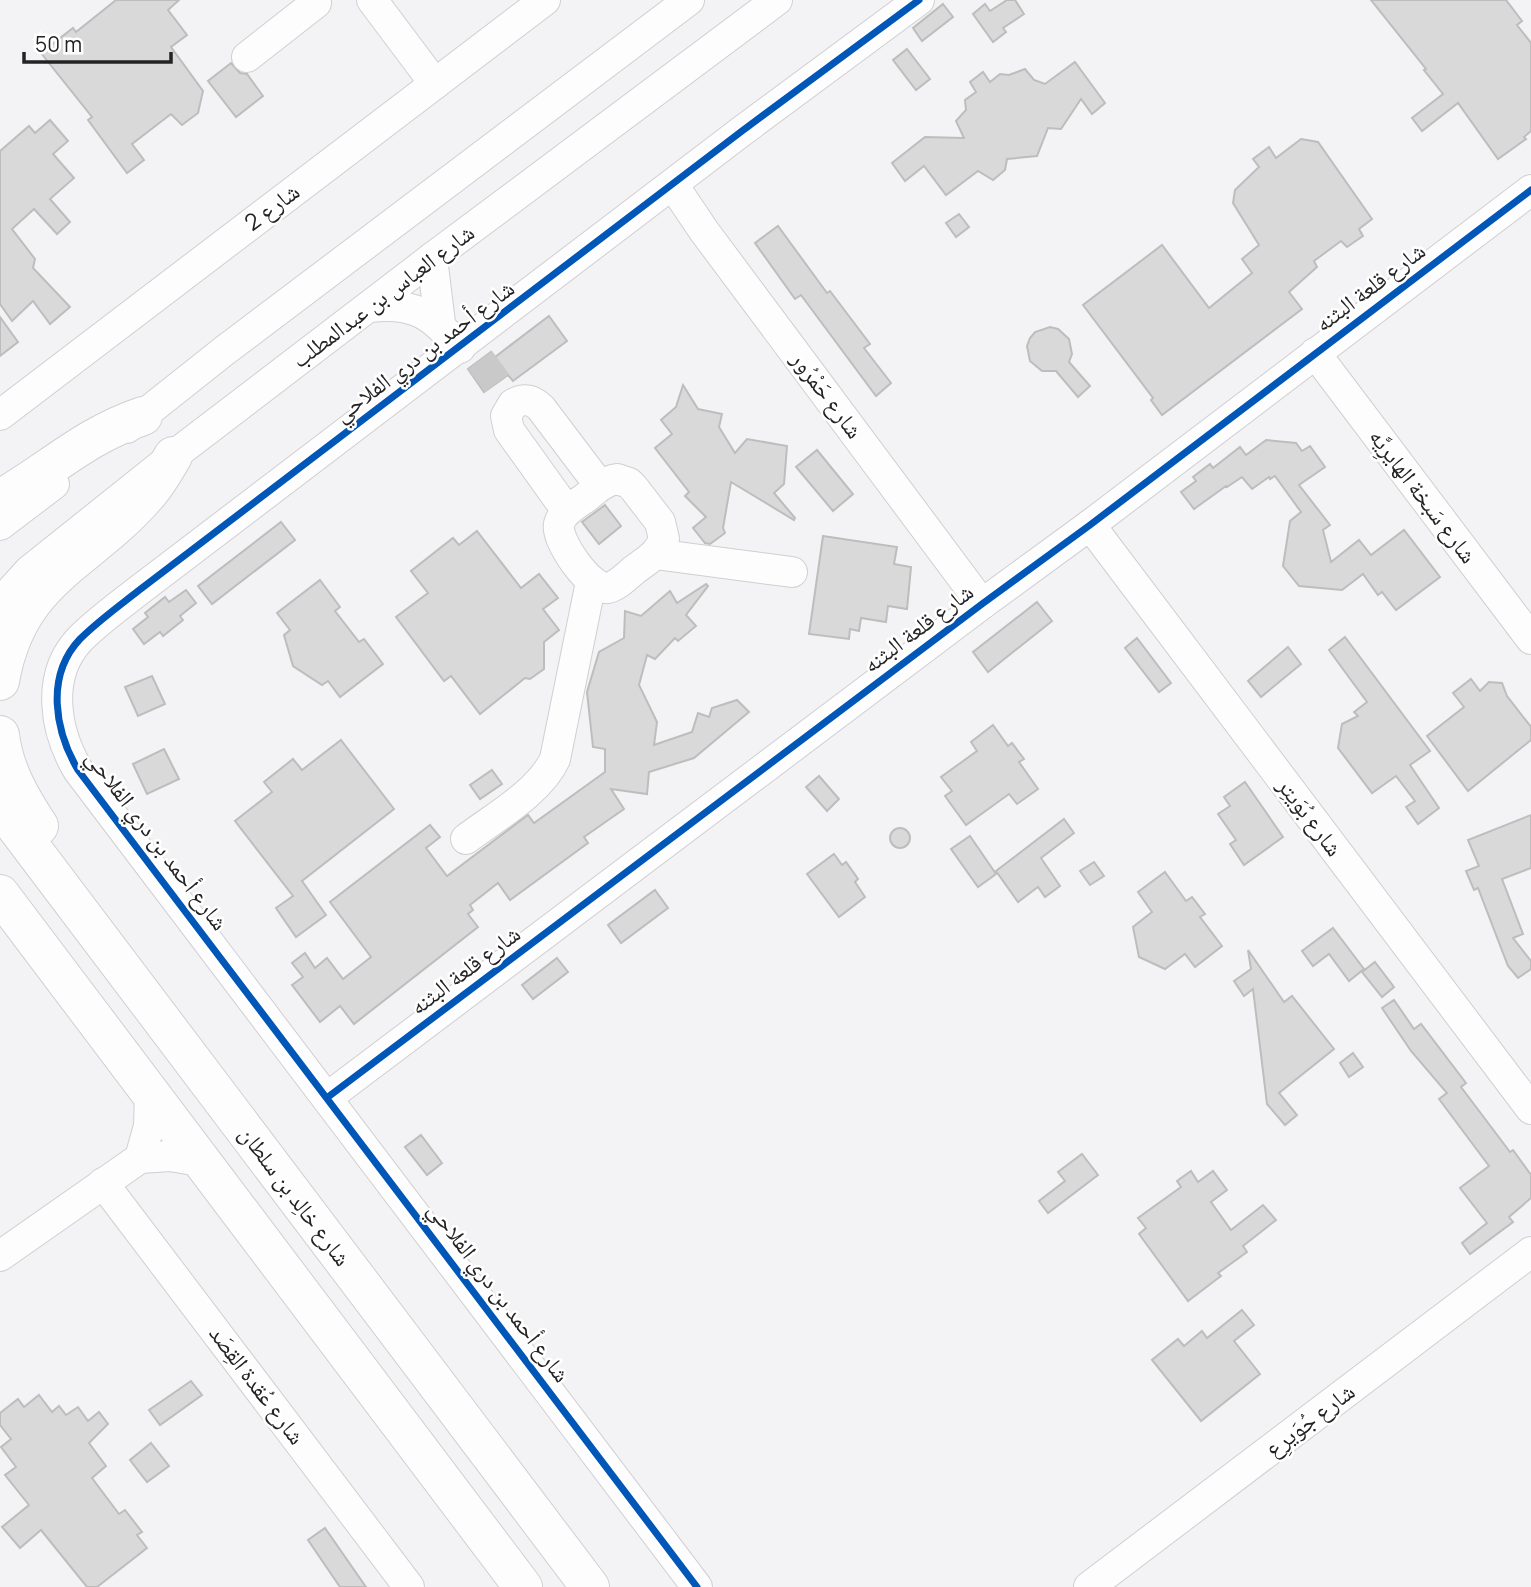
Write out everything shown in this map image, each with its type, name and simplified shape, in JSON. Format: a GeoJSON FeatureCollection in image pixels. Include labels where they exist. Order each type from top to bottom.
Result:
{"type":"FeatureCollection","features":[{"type":"Feature","properties":{"kind":"main road"},"geometry":{"type":"LineString","coordinates":[[0,499],[90,439],[121,423],[143,416]]}},
{"type":"Feature","properties":{"kind":"main road"},"geometry":{"type":"LineString","coordinates":[[0,681],[12,637],[24,612],[60,570],[109,531],[145,497],[173,456]]}},
{"type":"Feature","properties":{"kind":"main road"},"geometry":{"type":"LineString","coordinates":[[0,735],[9,773],[21,798],[99,915],[128,975]]}},
{"type":"Feature","properties":{"kind":"main road","name":"شارع خالِد بن سلطان"},"geometry":{"type":"LineString","coordinates":[[0,806],[590,1587]]}},
{"type":"Feature","properties":{"kind":"main road"},"geometry":{"type":"LineString","coordinates":[[0,894],[523,1587]]}},
{"type":"Feature","properties":{"kind":"street"},"geometry":{"type":"LineString","coordinates":[[372,0],[435,84]]}},
{"type":"Feature","properties":{"kind":"street","name":"شارع 2"},"geometry":{"type":"LineString","coordinates":[[0,415],[545,0]]}},
{"type":"Feature","properties":{"kind":"street"},"geometry":{"type":"LineString","coordinates":[[0,525],[224,351],[689,0]]}},
{"type":"Feature","properties":{"kind":"street","name":"شارع العباس بن عبدالمطلب"},"geometry":{"type":"LineString","coordinates":[[0,603],[29,571],[173,456],[776,0]]}},
{"type":"Feature","properties":{"kind":"street","name":"شارع أحمد بن دري الفلاحي"},"geometry":{"type":"LineString","coordinates":[[697,1587],[78,770],[66,750],[59,728],[56,705],[59,682],[67,660],[79,640],[138,590],[483,367],[673,185],[919,0]]}},
{"type":"Feature","properties":{"kind":"street"},"geometry":{"type":"LineString","coordinates":[[247,57],[316,3]]}},
{"type":"Feature","properties":{"kind":"street","name":"شارع حَمْرُور"},"geometry":{"type":"LineString","coordinates":[[673,185],[982,604]]}},
{"type":"Feature","properties":{"kind":"street","name":"شارع قلعة البثنه"},"geometry":{"type":"LineString","coordinates":[[328,1097],[982,604],[1090,526],[1531,190]]}},
{"type":"Feature","properties":{"kind":"street","name":"شارع أحمد بن دري الفلاحي"},"geometry":{"type":"LineString","coordinates":[[432,258],[440,323]]}},
{"type":"Feature","properties":{"kind":"street","name":"شارع أحمد بن دري الفلاحي"},"geometry":{"type":"LineString","coordinates":[[369,307],[405,308],[440,323],[483,367]]}},
{"type":"Feature","properties":{"kind":"street","name":"شارع سَبخة الهايرِيَّه"},"geometry":{"type":"LineString","coordinates":[[1315,353],[1531,639]]}},
{"type":"Feature","properties":{"kind":"street"},"geometry":{"type":"LineString","coordinates":[[483,367],[528,400],[536,402],[600,486]]}},
{"type":"Feature","properties":{"kind":"street"},"geometry":{"type":"LineString","coordinates":[[483,367],[506,416],[509,430],[567,511]]}},
{"type":"Feature","properties":{"kind":"street"},"geometry":{"type":"LineString","coordinates":[[617,479],[623,480],[634,487],[662,527],[662,545],[609,588],[599,588],[591,582],[558,534],[559,521],[567,511],[600,486],[617,479]]}},
{"type":"Feature","properties":{"kind":"street","name":"شارع بُوَيتِر"},"geometry":{"type":"LineString","coordinates":[[1090,526],[1531,1110]]}},
{"type":"Feature","properties":{"kind":"street"},"geometry":{"type":"LineString","coordinates":[[654,554],[792,572]]}},
{"type":"Feature","properties":{"kind":"street"},"geometry":{"type":"LineString","coordinates":[[466,839],[532,789],[550,771],[555,759],[591,582]]}},
{"type":"Feature","properties":{"kind":"street"},"geometry":{"type":"LineString","coordinates":[[140,1158],[149,1126],[150,1093]]}},
{"type":"Feature","properties":{"kind":"street"},"geometry":{"type":"LineString","coordinates":[[0,1256],[140,1158],[170,1156],[200,1161]]}},
{"type":"Feature","properties":{"kind":"street","name":"شارع عُقدة القِصَد"},"geometry":{"type":"LineString","coordinates":[[103,1183],[409,1587]]}},
{"type":"Feature","properties":{"kind":"street","name":"شارع جُوَيرِع"},"geometry":{"type":"LineString","coordinates":[[1088,1587],[1531,1252]]}},
{"type":"Feature","properties":{"kind":"building"},"geometry":{"type":"Polygon","coordinates":[[[116,0],[179,0],[168,10],[187,35],[171,47],[203,91],[198,113],[182,125],[171,114],[132,144],[144,160],[127,173],[88,120],[92,117],[41,53],[73,28],[76,32],[116,0]]]}},
{"type":"Feature","properties":{"kind":"building"},"geometry":{"type":"Polygon","coordinates":[[[1007,0],[1015,0],[1024,14],[1003,28],[1006,32],[993,42],[973,14],[985,4],[990,11],[1007,0]]]}},
{"type":"Feature","properties":{"kind":"building"},"geometry":{"type":"Polygon","coordinates":[[[1371,0],[1506,0],[1522,21],[1517,25],[1531,43],[1531,131],[1524,137],[1526,139],[1498,159],[1458,103],[1422,131],[1412,118],[1443,94],[1371,0]]]}},
{"type":"Feature","properties":{"kind":"building"},"geometry":{"type":"Polygon","coordinates":[[[943,4],[953,17],[922,41],[913,28],[943,4]]]}},
{"type":"Feature","properties":{"kind":"building"},"geometry":{"type":"Polygon","coordinates":[[[907,49],[930,79],[916,90],[893,60],[907,49]]]}},
{"type":"Feature","properties":{"kind":"building"},"geometry":{"type":"Polygon","coordinates":[[[1075,62],[1105,103],[1092,114],[1081,99],[1061,129],[1048,128],[1037,156],[1007,159],[1005,170],[993,180],[978,171],[946,195],[924,166],[905,181],[892,163],[925,137],[964,138],[956,121],[966,110],[965,100],[976,92],[970,82],[983,72],[990,82],[1000,74],[1009,75],[1025,69],[1034,80],[1045,84],[1075,62]]]}},
{"type":"Feature","properties":{"kind":"building"},"geometry":{"type":"Polygon","coordinates":[[[231,63],[240,73],[247,74],[263,96],[236,117],[208,81],[231,63]]]}},
{"type":"Feature","properties":{"kind":"building"},"geometry":{"type":"Polygon","coordinates":[[[50,120],[68,141],[53,154],[74,178],[50,199],[70,222],[57,234],[34,209],[12,229],[35,259],[33,268],[70,307],[50,324],[33,301],[12,321],[0,304],[0,151],[29,126],[35,133],[50,120]]]}},
{"type":"Feature","properties":{"kind":"building"},"geometry":{"type":"Polygon","coordinates":[[[1301,139],[1318,142],[1372,219],[1359,229],[1363,236],[1347,247],[1341,241],[1314,261],[1317,267],[1289,292],[1302,309],[1162,415],[1151,400],[1153,398],[1083,305],[1162,245],[1209,308],[1252,273],[1242,259],[1259,245],[1233,203],[1235,190],[1259,167],[1253,159],[1269,147],[1276,158],[1301,139]]]}},
{"type":"Feature","properties":{"kind":"building"},"geometry":{"type":"Polygon","coordinates":[[[959,214],[969,227],[956,237],[946,223],[959,214]]]}},
{"type":"Feature","properties":{"kind":"building"},"geometry":{"type":"Polygon","coordinates":[[[778,226],[827,293],[830,291],[870,344],[864,348],[891,383],[876,396],[801,295],[795,299],[755,243],[778,226]]]}},
{"type":"Feature","properties":{"kind":"building"},"geometry":{"type":"Polygon","coordinates":[[[549,316],[567,341],[513,381],[508,375],[484,392],[468,369],[491,352],[495,357],[549,316]]]}},
{"type":"Feature","properties":{"kind":"building"},"geometry":{"type":"Polygon","coordinates":[[[0,317],[18,342],[0,356],[0,317]]]}},
{"type":"Feature","properties":{"kind":"building"},"geometry":{"type":"Polygon","coordinates":[[[1050,327],[1058,329],[1069,339],[1072,354],[1069,362],[1090,386],[1078,397],[1056,371],[1042,371],[1030,361],[1027,346],[1030,338],[1035,332],[1050,327]]]}},
{"type":"Feature","properties":{"kind":"building"},"geometry":{"type":"Polygon","coordinates":[[[683,385],[698,409],[722,414],[719,427],[735,453],[747,439],[787,446],[784,484],[774,493],[794,520],[731,482],[723,528],[725,533],[710,544],[705,543],[693,528],[706,517],[685,496],[689,492],[655,448],[672,434],[661,420],[676,407],[683,385]]]}},
{"type":"Feature","properties":{"kind":"building"},"geometry":{"type":"Polygon","coordinates":[[[1266,440],[1296,443],[1302,451],[1310,446],[1325,467],[1299,485],[1330,525],[1323,530],[1331,562],[1359,540],[1371,555],[1404,530],[1440,577],[1396,610],[1382,592],[1378,595],[1363,574],[1342,590],[1299,586],[1283,566],[1290,521],[1301,512],[1275,476],[1252,489],[1242,477],[1194,509],[1181,492],[1196,481],[1193,477],[1210,464],[1213,468],[1240,447],[1246,455],[1266,440]]]}},
{"type":"Feature","properties":{"kind":"building"},"geometry":{"type":"Polygon","coordinates":[[[817,450],[853,494],[833,511],[796,467],[817,450]]]}},
{"type":"Feature","properties":{"kind":"building"},"geometry":{"type":"Polygon","coordinates":[[[605,505],[621,526],[599,544],[582,522],[605,505]]]}},
{"type":"Feature","properties":{"kind":"building"},"geometry":{"type":"Polygon","coordinates":[[[281,522],[295,540],[212,604],[198,586],[281,522]]]}},
{"type":"Feature","properties":{"kind":"building"},"geometry":{"type":"Polygon","coordinates":[[[477,531],[521,588],[539,574],[558,598],[543,609],[559,630],[544,642],[544,669],[530,679],[525,678],[480,714],[451,676],[444,681],[396,617],[428,593],[411,571],[453,538],[459,545],[477,531]]]}},
{"type":"Feature","properties":{"kind":"building"},"geometry":{"type":"Polygon","coordinates":[[[823,536],[897,547],[894,564],[911,567],[907,609],[888,606],[886,622],[861,618],[859,631],[850,629],[849,639],[809,634],[823,536]]]}},
{"type":"Feature","properties":{"kind":"building"},"geometry":{"type":"Polygon","coordinates":[[[320,580],[340,607],[335,611],[359,642],[364,639],[383,664],[340,697],[328,681],[322,685],[293,666],[284,635],[290,630],[277,613],[320,580]]]}},
{"type":"Feature","properties":{"kind":"building"},"geometry":{"type":"Polygon","coordinates":[[[706,584],[708,586],[686,615],[696,626],[678,641],[675,638],[655,659],[647,655],[639,685],[657,722],[654,745],[692,732],[698,713],[709,717],[712,708],[737,700],[749,712],[694,758],[649,772],[647,794],[611,789],[624,809],[584,837],[588,843],[510,900],[498,883],[470,905],[473,910],[468,914],[478,927],[354,1024],[340,1006],[320,1022],[292,985],[303,977],[292,963],[305,953],[315,968],[327,958],[343,979],[371,957],[330,902],[430,825],[440,837],[426,848],[447,876],[528,815],[534,823],[605,772],[605,749],[593,747],[587,692],[599,652],[624,638],[625,611],[641,616],[670,591],[677,603],[706,584]]]}},
{"type":"Feature","properties":{"kind":"building"},"geometry":{"type":"Polygon","coordinates":[[[186,590],[196,603],[180,616],[183,620],[163,636],[160,632],[144,644],[133,629],[148,617],[145,613],[165,597],[169,602],[186,590]]]}},
{"type":"Feature","properties":{"kind":"building"},"geometry":{"type":"Polygon","coordinates":[[[1037,602],[1052,621],[988,672],[973,652],[1037,602]]]}},
{"type":"Feature","properties":{"kind":"building"},"geometry":{"type":"Polygon","coordinates":[[[1345,637],[1430,751],[1410,765],[1439,808],[1418,824],[1406,807],[1415,801],[1396,776],[1372,793],[1338,748],[1342,724],[1358,716],[1354,712],[1367,702],[1329,650],[1345,637]]]}},
{"type":"Feature","properties":{"kind":"building"},"geometry":{"type":"Polygon","coordinates":[[[1137,638],[1171,683],[1159,692],[1125,648],[1137,638]]]}},
{"type":"Feature","properties":{"kind":"building"},"geometry":{"type":"Polygon","coordinates":[[[1288,647],[1301,664],[1261,697],[1248,681],[1288,647]]]}},
{"type":"Feature","properties":{"kind":"building"},"geometry":{"type":"Polygon","coordinates":[[[152,676],[165,704],[138,716],[125,687],[152,676]]]}},
{"type":"Feature","properties":{"kind":"building"},"geometry":{"type":"Polygon","coordinates":[[[1471,679],[1480,691],[1489,682],[1502,683],[1507,696],[1531,727],[1531,740],[1468,791],[1427,736],[1464,707],[1453,693],[1471,679]]]}},
{"type":"Feature","properties":{"kind":"building"},"geometry":{"type":"Polygon","coordinates":[[[993,725],[1008,746],[1012,743],[1024,759],[1019,762],[1038,789],[1017,804],[1009,794],[966,825],[945,796],[952,791],[941,777],[977,751],[971,742],[993,725]]]}},
{"type":"Feature","properties":{"kind":"building"},"geometry":{"type":"Polygon","coordinates":[[[341,740],[394,809],[302,881],[326,915],[296,937],[276,908],[293,896],[235,821],[272,792],[264,782],[293,759],[302,770],[341,740]]]}},
{"type":"Feature","properties":{"kind":"building"},"geometry":{"type":"Polygon","coordinates":[[[164,749],[179,779],[147,794],[133,764],[164,749]]]}},
{"type":"Feature","properties":{"kind":"building"},"geometry":{"type":"Polygon","coordinates":[[[492,770],[502,784],[480,799],[470,785],[492,770]]]}},
{"type":"Feature","properties":{"kind":"building"},"geometry":{"type":"Polygon","coordinates":[[[819,776],[839,799],[827,811],[806,787],[819,776]]]}},
{"type":"Feature","properties":{"kind":"building"},"geometry":{"type":"Polygon","coordinates":[[[1245,782],[1283,837],[1244,865],[1230,844],[1236,840],[1218,814],[1230,806],[1224,797],[1245,782]]]}},
{"type":"Feature","properties":{"kind":"building"},"geometry":{"type":"Polygon","coordinates":[[[1531,815],[1531,868],[1502,879],[1523,934],[1513,938],[1531,961],[1531,969],[1518,978],[1508,966],[1478,888],[1474,890],[1466,871],[1479,866],[1468,840],[1531,815]]]}},
{"type":"Feature","properties":{"kind":"building"},"geometry":{"type":"Polygon","coordinates":[[[1064,819],[1074,833],[1041,858],[1060,886],[1045,897],[1038,887],[1018,902],[996,871],[1064,819]]]}},
{"type":"Feature","properties":{"kind":"building"},"geometry":{"type":"Polygon","coordinates":[[[900,828],[907,831],[910,838],[907,845],[900,848],[893,845],[890,838],[893,831],[900,828]]]}},
{"type":"Feature","properties":{"kind":"building"},"geometry":{"type":"Polygon","coordinates":[[[970,836],[996,874],[978,887],[951,849],[970,836]]]}},
{"type":"Feature","properties":{"kind":"building"},"geometry":{"type":"Polygon","coordinates":[[[834,854],[842,865],[846,862],[858,879],[855,882],[865,897],[839,917],[807,874],[834,854]]]}},
{"type":"Feature","properties":{"kind":"building"},"geometry":{"type":"Polygon","coordinates":[[[1094,862],[1104,876],[1090,885],[1080,871],[1094,862]]]}},
{"type":"Feature","properties":{"kind":"building"},"geometry":{"type":"Polygon","coordinates":[[[1165,872],[1186,901],[1192,897],[1205,914],[1200,917],[1222,946],[1195,967],[1185,954],[1165,969],[1139,957],[1133,927],[1152,912],[1138,892],[1165,872]]]}},
{"type":"Feature","properties":{"kind":"building"},"geometry":{"type":"Polygon","coordinates":[[[655,890],[668,908],[621,943],[608,925],[655,890]]]}},
{"type":"Feature","properties":{"kind":"building"},"geometry":{"type":"Polygon","coordinates":[[[1333,928],[1364,969],[1349,981],[1329,954],[1313,966],[1302,951],[1333,928]]]}},
{"type":"Feature","properties":{"kind":"building"},"geometry":{"type":"Polygon","coordinates":[[[1248,950],[1284,1002],[1292,996],[1334,1049],[1279,1093],[1297,1115],[1285,1125],[1267,1104],[1253,989],[1244,996],[1234,981],[1251,969],[1248,950]]]}},
{"type":"Feature","properties":{"kind":"building"},"geometry":{"type":"Polygon","coordinates":[[[557,958],[568,972],[533,999],[522,985],[557,958]]]}},
{"type":"Feature","properties":{"kind":"building"},"geometry":{"type":"Polygon","coordinates":[[[1375,962],[1394,987],[1382,997],[1362,972],[1375,962]]]}},
{"type":"Feature","properties":{"kind":"building"},"geometry":{"type":"Polygon","coordinates":[[[1394,1000],[1414,1029],[1421,1024],[1466,1083],[1461,1087],[1510,1152],[1513,1150],[1531,1175],[1531,1198],[1509,1217],[1513,1222],[1470,1254],[1462,1243],[1487,1223],[1460,1188],[1489,1166],[1439,1099],[1447,1093],[1411,1051],[1382,1008],[1394,1000]]]}},
{"type":"Feature","properties":{"kind":"building"},"geometry":{"type":"Polygon","coordinates":[[[1353,1053],[1363,1067],[1349,1077],[1340,1063],[1353,1053]]]}},
{"type":"Feature","properties":{"kind":"building"},"geometry":{"type":"Polygon","coordinates":[[[421,1135],[442,1163],[427,1175],[405,1147],[421,1135]]]}},
{"type":"Feature","properties":{"kind":"building"},"geometry":{"type":"Polygon","coordinates":[[[1082,1154],[1098,1175],[1048,1213],[1039,1201],[1065,1181],[1058,1172],[1082,1154]]]}},
{"type":"Feature","properties":{"kind":"building"},"geometry":{"type":"Polygon","coordinates":[[[1191,1171],[1198,1182],[1213,1171],[1227,1190],[1211,1202],[1231,1230],[1263,1205],[1276,1220],[1243,1246],[1247,1252],[1218,1273],[1221,1276],[1188,1301],[1139,1234],[1146,1228],[1138,1218],[1181,1187],[1177,1181],[1191,1171]]]}},
{"type":"Feature","properties":{"kind":"building"},"geometry":{"type":"Polygon","coordinates":[[[1242,1310],[1254,1325],[1234,1341],[1260,1374],[1201,1421],[1152,1360],[1178,1339],[1184,1346],[1202,1331],[1207,1338],[1242,1310]]]}},
{"type":"Feature","properties":{"kind":"building"},"geometry":{"type":"Polygon","coordinates":[[[191,1381],[202,1395],[160,1425],[149,1410],[191,1381]]]}},
{"type":"Feature","properties":{"kind":"building"},"geometry":{"type":"Polygon","coordinates":[[[39,1395],[52,1412],[59,1406],[66,1415],[78,1407],[88,1421],[99,1412],[108,1424],[89,1443],[106,1466],[92,1478],[119,1514],[125,1510],[142,1532],[137,1535],[147,1548],[97,1587],[87,1587],[41,1530],[20,1548],[2,1527],[29,1505],[5,1475],[16,1467],[1,1447],[11,1439],[0,1425],[0,1413],[18,1399],[24,1407],[39,1395]]]}},
{"type":"Feature","properties":{"kind":"building"},"geometry":{"type":"Polygon","coordinates":[[[151,1443],[169,1466],[147,1482],[130,1460],[151,1443]]]}},
{"type":"Feature","properties":{"kind":"building"},"geometry":{"type":"Polygon","coordinates":[[[325,1528],[366,1587],[340,1587],[308,1540],[325,1528]]]}},
{"type":"Feature","properties":{"kind":"tunnel"},"geometry":{"type":"LineString","coordinates":[[480,360],[497,383]]}},
{"type":"Feature","properties":{"kind":"cycle path"},"geometry":{"type":"LineString","coordinates":[[697,1587],[78,770],[59,721],[58,686],[69,654],[80,639],[109,614],[742,131],[919,0]]}},
{"type":"Feature","properties":{"kind":"cycle path"},"geometry":{"type":"LineString","coordinates":[[328,1097],[1531,190]]}}]}
